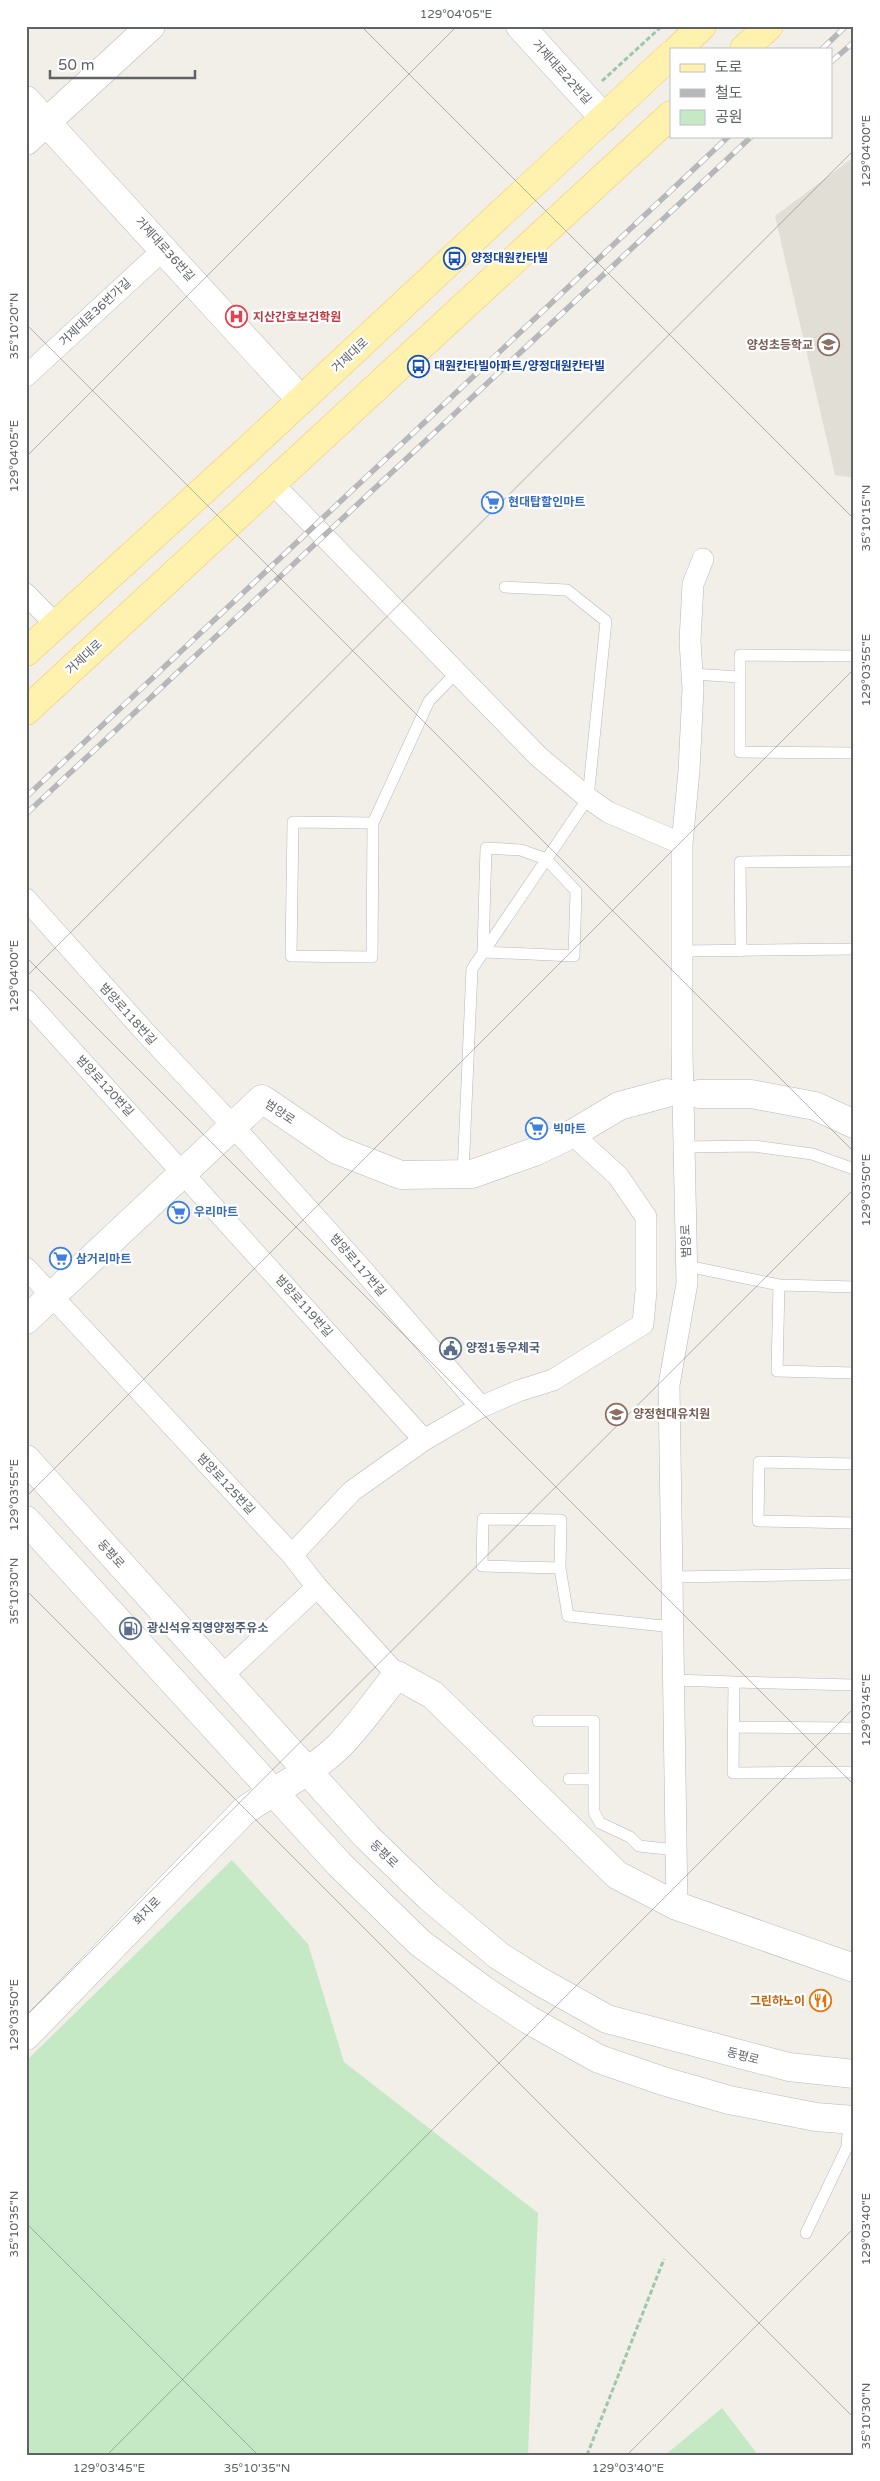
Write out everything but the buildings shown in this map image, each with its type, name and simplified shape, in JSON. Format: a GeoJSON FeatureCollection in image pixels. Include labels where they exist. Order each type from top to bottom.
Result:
{"type":"FeatureCollection","features":[{"type":"Feature","properties":{"kind":"main road"},"geometry":{"type":"LineString","coordinates":[[745,48],[769,26]]}},
{"type":"Feature","properties":{"kind":"main road","name":"거제대로"},"geometry":{"type":"LineString","coordinates":[[26,652],[301,400],[670,56]]}},
{"type":"Feature","properties":{"kind":"main road","name":"거제대로"},"geometry":{"type":"LineString","coordinates":[[26,711],[670,116]]}},
{"type":"Feature","properties":{"kind":"street"},"geometry":{"type":"LineString","coordinates":[[26,141],[151,26]]}},
{"type":"Feature","properties":{"kind":"street","name":"거제대로22번길"},"geometry":{"type":"LineString","coordinates":[[520,26],[604,118]]}},
{"type":"Feature","properties":{"kind":"street","name":"거제대로36번길"},"geometry":{"type":"LineString","coordinates":[[26,100],[164,248],[301,400]]}},
{"type":"Feature","properties":{"kind":"street","name":"거제대로36번가길"},"geometry":{"type":"LineString","coordinates":[[26,376],[164,248]]}},
{"type":"Feature","properties":{"kind":"street"},"geometry":{"type":"LineString","coordinates":[[273,484],[539,757],[588,798],[608,812],[682,844]]}},
{"type":"Feature","properties":{"kind":"street","name":"범양로"},"geometry":{"type":"LineString","coordinates":[[677,1906],[669,1385],[687,1283],[683,1147],[682,844],[689,771],[692,674],[690,641],[693,584],[703,559]]}},
{"type":"Feature","properties":{"kind":"street"},"geometry":{"type":"LineString","coordinates":[[26,594],[56,625]]}},
{"type":"Feature","properties":{"kind":"street","name":"범양로118번길"},"geometry":{"type":"LineString","coordinates":[[26,899],[144,1031],[233,1126]]}},
{"type":"Feature","properties":{"kind":"street","name":"범양로120번길"},"geometry":{"type":"LineString","coordinates":[[26,1000],[184,1172]]}},
{"type":"Feature","properties":{"kind":"street","name":"범양로"},"geometry":{"type":"LineString","coordinates":[[26,1320],[262,1099],[337,1150],[401,1175],[472,1174],[534,1152],[572,1134],[619,1106],[667,1093]]}},
{"type":"Feature","properties":{"kind":"street"},"geometry":{"type":"LineString","coordinates":[[699,1094],[751,1094],[815,1106],[854,1124]]}},
{"type":"Feature","properties":{"kind":"street","name":"범양로117번길"},"geometry":{"type":"LineString","coordinates":[[233,1126],[361,1268],[481,1407]]}},
{"type":"Feature","properties":{"kind":"street"},"geometry":{"type":"LineString","coordinates":[[572,1134],[618,1176],[646,1217],[646,1291],[643,1324]]}},
{"type":"Feature","properties":{"kind":"street","name":"범양로119번길"},"geometry":{"type":"LineString","coordinates":[[184,1172],[424,1440]]}},
{"type":"Feature","properties":{"kind":"street","name":"범양로125번길"},"geometry":{"type":"LineString","coordinates":[[26,1268],[292,1555],[317,1587],[397,1675]]}},
{"type":"Feature","properties":{"kind":"street"},"geometry":{"type":"LineString","coordinates":[[292,1555],[352,1491],[424,1440],[481,1407],[518,1391],[554,1380],[643,1324],[678,1326]]}},
{"type":"Feature","properties":{"kind":"street","name":"동평로"},"geometry":{"type":"LineString","coordinates":[[26,1459],[367,1837],[428,1896],[499,1956],[539,1982],[607,2019],[772,2064],[854,2074]]}},
{"type":"Feature","properties":{"kind":"street"},"geometry":{"type":"LineString","coordinates":[[26,1520],[339,1864],[420,1943],[485,1991],[529,2020],[599,2059],[662,2081],[773,2110],[851,2120]]}},
{"type":"Feature","properties":{"kind":"street"},"geometry":{"type":"LineString","coordinates":[[222,1676],[317,1587]]}},
{"type":"Feature","properties":{"kind":"street"},"geometry":{"type":"LineString","coordinates":[[397,1675],[433,1695],[617,1875],[677,1906],[854,1968]]}},
{"type":"Feature","properties":{"kind":"street","name":"화지로"},"geometry":{"type":"LineString","coordinates":[[26,2036],[244,1811],[272,1791],[307,1772],[339,1746],[397,1675]]}},
{"type":"Feature","properties":{"kind":"lane"},"geometry":{"type":"LineString","coordinates":[[463,1174],[472,969],[588,798],[606,621],[567,590],[506,587]]}},
{"type":"Feature","properties":{"kind":"lane"},"geometry":{"type":"LineString","coordinates":[[854,656],[740,655],[740,752],[854,753]]}},
{"type":"Feature","properties":{"kind":"lane"},"geometry":{"type":"LineString","coordinates":[[373,823],[293,822],[291,956],[372,957],[373,823],[429,701],[457,672]]}},
{"type":"Feature","properties":{"kind":"lane"},"geometry":{"type":"LineString","coordinates":[[692,674],[740,678]]}},
{"type":"Feature","properties":{"kind":"lane"},"geometry":{"type":"LineString","coordinates":[[486,848],[520,850],[546,859],[576,891],[574,956],[483,952],[486,848]]}},
{"type":"Feature","properties":{"kind":"lane"},"geometry":{"type":"LineString","coordinates":[[741,951],[740,862],[854,861]]}},
{"type":"Feature","properties":{"kind":"lane"},"geometry":{"type":"LineString","coordinates":[[682,951],[854,949]]}},
{"type":"Feature","properties":{"kind":"lane"},"geometry":{"type":"LineString","coordinates":[[683,1147],[754,1146],[812,1154],[854,1169]]}},
{"type":"Feature","properties":{"kind":"lane"},"geometry":{"type":"LineString","coordinates":[[686,1266],[779,1285],[854,1287]]}},
{"type":"Feature","properties":{"kind":"lane"},"geometry":{"type":"LineString","coordinates":[[779,1285],[778,1371],[854,1373]]}},
{"type":"Feature","properties":{"kind":"lane"},"geometry":{"type":"LineString","coordinates":[[854,1464],[759,1462],[758,1521],[854,1523]]}},
{"type":"Feature","properties":{"kind":"lane"},"geometry":{"type":"LineString","coordinates":[[560,1568],[482,1566],[483,1518],[561,1520],[560,1568],[568,1616],[673,1628]]}},
{"type":"Feature","properties":{"kind":"lane"},"geometry":{"type":"LineString","coordinates":[[672,1577],[854,1574]]}},
{"type":"Feature","properties":{"kind":"lane"},"geometry":{"type":"LineString","coordinates":[[673,1680],[854,1685]]}},
{"type":"Feature","properties":{"kind":"lane"},"geometry":{"type":"LineString","coordinates":[[734,1682],[733,1773],[854,1772]]}},
{"type":"Feature","properties":{"kind":"lane"},"geometry":{"type":"LineString","coordinates":[[538,1721],[594,1721],[594,1812],[600,1823],[630,1837],[639,1846],[676,1850]]}},
{"type":"Feature","properties":{"kind":"lane"},"geometry":{"type":"LineString","coordinates":[[733,1726],[854,1728]]}},
{"type":"Feature","properties":{"kind":"lane"},"geometry":{"type":"LineString","coordinates":[[569,1779],[594,1780]]}},
{"type":"Feature","properties":{"kind":"lane"},"geometry":{"type":"LineString","coordinates":[[806,2233],[847,2147],[851,2120]]}},
{"type":"Feature","properties":{"kind":"path"},"geometry":{"type":"LineString","coordinates":[[585,97],[662,26]]}},
{"type":"Feature","properties":{"kind":"path"},"geometry":{"type":"LineString","coordinates":[[587,2455],[664,2259]]}},
{"type":"Feature","properties":{"kind":"shaded area","name":"양성초등학교"},"geometry":{"type":"Polygon","coordinates":[[[854,157],[854,478],[835,475],[775,216],[854,157]]]}},
{"type":"Feature","properties":{"kind":"green space"},"geometry":{"type":"Polygon","coordinates":[[[232,1860],[308,1944],[344,2062],[538,2213],[528,2455],[26,2455],[26,2061],[232,1860]]]}},
{"type":"Feature","properties":{"kind":"green space"},"geometry":{"type":"Polygon","coordinates":[[[722,2408],[758,2455],[665,2455],[722,2408]]]}},
{"type":"Feature","properties":{"kind":"railway"},"geometry":{"type":"LineString","coordinates":[[823,48],[846,26]]}},
{"type":"Feature","properties":{"kind":"railway"},"geometry":{"type":"LineString","coordinates":[[832,61],[854,42]]}},
{"type":"Feature","properties":{"kind":"railway"},"geometry":{"type":"LineString","coordinates":[[26,797],[727,138]]}},
{"type":"Feature","properties":{"kind":"railway"},"geometry":{"type":"LineString","coordinates":[[26,814],[750,138]]}},
{"type":"Feature","properties":{"kind":"place","name":"양정대원칸타빌"},"geometry":{"type":"Point","coordinates":[455,258]}},
{"type":"Feature","properties":{"kind":"place","name":"지산간호보건학원"},"geometry":{"type":"Point","coordinates":[237,317]}},
{"type":"Feature","properties":{"kind":"place","name":"양성초등학교"},"geometry":{"type":"Point","coordinates":[829,345]}},
{"type":"Feature","properties":{"kind":"place","name":"대원칸타빌아파트/양정대원칸타빌"},"geometry":{"type":"Point","coordinates":[418,366]}},
{"type":"Feature","properties":{"kind":"place","name":"현대탑할인마트"},"geometry":{"type":"Point","coordinates":[492,502]}},
{"type":"Feature","properties":{"kind":"place","name":"빅마트"},"geometry":{"type":"Point","coordinates":[537,1129]}},
{"type":"Feature","properties":{"kind":"place","name":"우리마트"},"geometry":{"type":"Point","coordinates":[178,1212]}},
{"type":"Feature","properties":{"kind":"place","name":"삼거리마트"},"geometry":{"type":"Point","coordinates":[60,1259]}},
{"type":"Feature","properties":{"kind":"place","name":"양정1동우체국"},"geometry":{"type":"Point","coordinates":[450,1348]}},
{"type":"Feature","properties":{"kind":"place","name":"양정현대유치원"},"geometry":{"type":"Point","coordinates":[617,1414]}},
{"type":"Feature","properties":{"kind":"place","name":"광신석유직영양정주유소"},"geometry":{"type":"Point","coordinates":[131,1628]}},
{"type":"Feature","properties":{"kind":"place","name":"그린하노이"},"geometry":{"type":"Point","coordinates":[821,2001]}}]}
